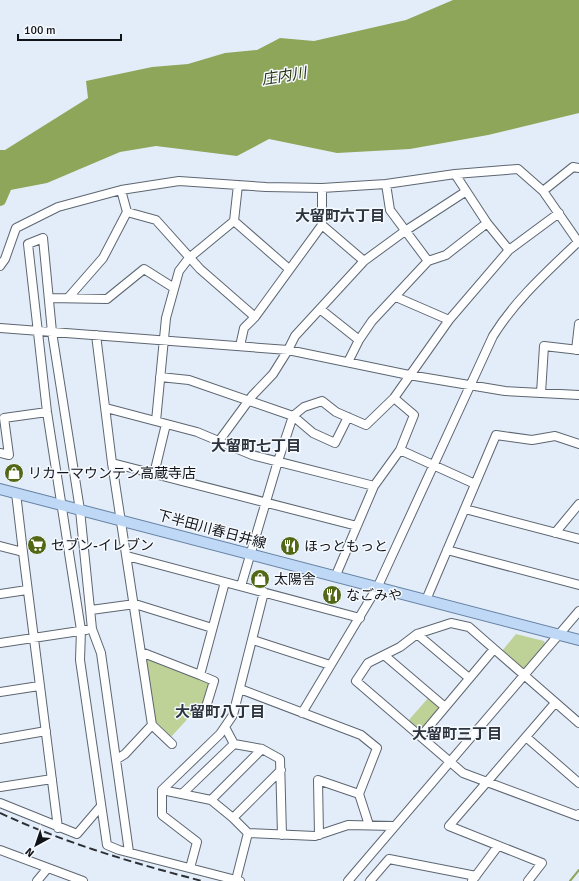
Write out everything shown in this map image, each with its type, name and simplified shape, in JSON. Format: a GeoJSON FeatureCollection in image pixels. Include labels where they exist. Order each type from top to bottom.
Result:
{"type":"FeatureCollection","features":[{"type":"Feature","properties":{"kind":"main road","name":"下半田川春日井線"},"geometry":{"type":"LineString","coordinates":[[0,489],[336,575],[579,640]]}},
{"type":"Feature","properties":{"kind":"street"},"geometry":{"type":"LineString","coordinates":[[543,192],[573,167],[579,168]]}},
{"type":"Feature","properties":{"kind":"street"},"geometry":{"type":"LineString","coordinates":[[0,266],[6,259],[16,228],[58,208],[120,190],[179,181],[322,188],[386,184],[455,174],[518,169],[543,192],[560,213],[579,242],[525,294],[505,317],[493,336],[378,586],[302,713]]}},
{"type":"Feature","properties":{"kind":"street"},"geometry":{"type":"LineString","coordinates":[[455,174],[465,192],[487,223],[509,250]]}},
{"type":"Feature","properties":{"kind":"street"},"geometry":{"type":"LineString","coordinates":[[386,184],[390,210],[428,261]]}},
{"type":"Feature","properties":{"kind":"street"},"geometry":{"type":"LineString","coordinates":[[156,421],[166,318],[179,271],[190,258],[234,221],[238,185]]}},
{"type":"Feature","properties":{"kind":"street"},"geometry":{"type":"LineString","coordinates":[[240,346],[244,328],[322,225],[322,188]]}},
{"type":"Feature","properties":{"kind":"street"},"geometry":{"type":"LineString","coordinates":[[68,298],[103,258],[127,212],[120,190]]}},
{"type":"Feature","properties":{"kind":"street"},"geometry":{"type":"LineString","coordinates":[[219,441],[249,400],[272,374],[288,350],[295,336],[364,261],[405,231],[465,192]]}},
{"type":"Feature","properties":{"kind":"street"},"geometry":{"type":"LineString","coordinates":[[127,212],[156,220],[190,258],[254,316]]}},
{"type":"Feature","properties":{"kind":"street"},"geometry":{"type":"LineString","coordinates":[[241,586],[293,416],[304,407],[322,401],[336,412],[366,425],[394,398],[449,320],[509,250],[560,213]]}},
{"type":"Feature","properties":{"kind":"street"},"geometry":{"type":"LineString","coordinates":[[234,221],[289,269]]}},
{"type":"Feature","properties":{"kind":"street"},"geometry":{"type":"LineString","coordinates":[[348,362],[358,340],[372,321],[428,261],[446,255],[487,223]]}},
{"type":"Feature","properties":{"kind":"street"},"geometry":{"type":"LineString","coordinates":[[322,225],[364,261]]}},
{"type":"Feature","properties":{"kind":"street"},"geometry":{"type":"LineString","coordinates":[[129,852],[102,653],[92,629],[80,510],[52,332],[43,238],[28,244],[47,412],[81,630],[80,660],[107,845],[129,852],[238,881],[248,833]]}},
{"type":"Feature","properties":{"kind":"street"},"geometry":{"type":"LineString","coordinates":[[49,298],[107,299],[144,269],[174,288]]}},
{"type":"Feature","properties":{"kind":"street"},"geometry":{"type":"LineString","coordinates":[[396,297],[449,320]]}},
{"type":"Feature","properties":{"kind":"street"},"geometry":{"type":"LineString","coordinates":[[320,309],[358,340]]}},
{"type":"Feature","properties":{"kind":"street"},"geometry":{"type":"LineString","coordinates":[[541,393],[544,346],[577,350],[579,324]]}},
{"type":"Feature","properties":{"kind":"street"},"geometry":{"type":"LineString","coordinates":[[0,328],[288,350],[409,375],[505,391],[579,395]]}},
{"type":"Feature","properties":{"kind":"street"},"geometry":{"type":"LineString","coordinates":[[96,335],[120,519],[152,725],[172,744]]}},
{"type":"Feature","properties":{"kind":"street"},"geometry":{"type":"LineString","coordinates":[[160,377],[189,380],[293,416],[313,433],[335,443],[348,417]]}},
{"type":"Feature","properties":{"kind":"street"},"geometry":{"type":"LineString","coordinates":[[336,575],[374,486],[400,450],[414,415],[394,398]]}},
{"type":"Feature","properties":{"kind":"street"},"geometry":{"type":"LineString","coordinates":[[106,408],[197,432],[252,455],[374,486]]}},
{"type":"Feature","properties":{"kind":"street"},"geometry":{"type":"LineString","coordinates":[[0,453],[9,455],[4,418],[47,412]]}},
{"type":"Feature","properties":{"kind":"street"},"geometry":{"type":"LineString","coordinates":[[154,474],[166,424]]}},
{"type":"Feature","properties":{"kind":"street"},"geometry":{"type":"LineString","coordinates":[[426,600],[496,435],[532,440],[555,436],[579,444]]}},
{"type":"Feature","properties":{"kind":"street"},"geometry":{"type":"LineString","coordinates":[[400,450],[475,484]]}},
{"type":"Feature","properties":{"kind":"street"},"geometry":{"type":"LineString","coordinates":[[112,463],[357,526]]}},
{"type":"Feature","properties":{"kind":"street"},"geometry":{"type":"LineString","coordinates":[[16,493],[58,828]]}},
{"type":"Feature","properties":{"kind":"street"},"geometry":{"type":"LineString","coordinates":[[555,533],[579,504]]}},
{"type":"Feature","properties":{"kind":"street"},"geometry":{"type":"LineString","coordinates":[[465,509],[579,539]]}},
{"type":"Feature","properties":{"kind":"street"},"geometry":{"type":"LineString","coordinates":[[0,546],[23,552]]}},
{"type":"Feature","properties":{"kind":"street"},"geometry":{"type":"LineString","coordinates":[[447,550],[579,585]]}},
{"type":"Feature","properties":{"kind":"street"},"geometry":{"type":"LineString","coordinates":[[126,556],[360,618]]}},
{"type":"Feature","properties":{"kind":"street"},"geometry":{"type":"LineString","coordinates":[[200,675],[225,582]]}},
{"type":"Feature","properties":{"kind":"street"},"geometry":{"type":"LineString","coordinates":[[0,594],[27,590]]}},
{"type":"Feature","properties":{"kind":"street"},"geometry":{"type":"LineString","coordinates":[[190,868],[197,842],[162,815],[162,790],[220,734],[233,715],[264,592]]}},
{"type":"Feature","properties":{"kind":"street"},"geometry":{"type":"LineString","coordinates":[[91,610],[134,604],[212,628]]}},
{"type":"Feature","properties":{"kind":"street"},"geometry":{"type":"LineString","coordinates":[[348,881],[449,761],[579,611]]}},
{"type":"Feature","properties":{"kind":"street"},"geometry":{"type":"LineString","coordinates":[[579,723],[469,627],[451,623],[417,634],[400,647],[368,663],[356,680],[463,773],[578,816],[579,814]]}},
{"type":"Feature","properties":{"kind":"street"},"geometry":{"type":"LineString","coordinates":[[0,643],[92,629]]}},
{"type":"Feature","properties":{"kind":"street"},"geometry":{"type":"LineString","coordinates":[[417,634],[469,678]]}},
{"type":"Feature","properties":{"kind":"street"},"geometry":{"type":"LineString","coordinates":[[252,640],[330,665]]}},
{"type":"Feature","properties":{"kind":"street"},"geometry":{"type":"LineString","coordinates":[[421,736],[494,649]]}},
{"type":"Feature","properties":{"kind":"street"},"geometry":{"type":"LineString","coordinates":[[141,652],[214,681],[206,708]]}},
{"type":"Feature","properties":{"kind":"street"},"geometry":{"type":"LineString","coordinates":[[384,655],[445,707]]}},
{"type":"Feature","properties":{"kind":"street"},"geometry":{"type":"LineString","coordinates":[[0,692],[39,686]]}},
{"type":"Feature","properties":{"kind":"street"},"geometry":{"type":"LineString","coordinates":[[240,689],[361,735],[377,748],[360,794],[369,825]]}},
{"type":"Feature","properties":{"kind":"street"},"geometry":{"type":"LineString","coordinates":[[528,881],[542,862],[449,826],[555,703]]}},
{"type":"Feature","properties":{"kind":"street"},"geometry":{"type":"LineString","coordinates":[[116,759],[125,754],[152,725]]}},
{"type":"Feature","properties":{"kind":"street"},"geometry":{"type":"LineString","coordinates":[[225,727],[234,744]]}},
{"type":"Feature","properties":{"kind":"street"},"geometry":{"type":"LineString","coordinates":[[0,739],[46,731]]}},
{"type":"Feature","properties":{"kind":"street"},"geometry":{"type":"LineString","coordinates":[[526,737],[579,783]]}},
{"type":"Feature","properties":{"kind":"street"},"geometry":{"type":"LineString","coordinates":[[234,744],[262,749],[280,759],[282,835]]}},
{"type":"Feature","properties":{"kind":"street"},"geometry":{"type":"LineString","coordinates":[[183,793],[234,744]]}},
{"type":"Feature","properties":{"kind":"street"},"geometry":{"type":"LineString","coordinates":[[211,800],[262,749]]}},
{"type":"Feature","properties":{"kind":"street"},"geometry":{"type":"LineString","coordinates":[[233,818],[281,770]]}},
{"type":"Feature","properties":{"kind":"street"},"geometry":{"type":"LineString","coordinates":[[0,787],[52,779]]}},
{"type":"Feature","properties":{"kind":"street"},"geometry":{"type":"LineString","coordinates":[[319,835],[318,780],[360,794]]}},
{"type":"Feature","properties":{"kind":"street"},"geometry":{"type":"LineString","coordinates":[[162,790],[183,793],[211,800],[233,818],[248,833],[319,835],[348,825],[394,826]]}},
{"type":"Feature","properties":{"kind":"street"},"geometry":{"type":"LineString","coordinates":[[0,804],[58,828],[77,834],[101,806]]}},
{"type":"Feature","properties":{"kind":"street"},"geometry":{"type":"LineString","coordinates":[[370,881],[389,859],[474,878],[498,846]]}},
{"type":"Feature","properties":{"kind":"street"},"geometry":{"type":"LineString","coordinates":[[0,850],[83,881]]}},
{"type":"Feature","properties":{"kind":"street"},"geometry":{"type":"LineString","coordinates":[[37,881],[48,869]]}},
{"type":"Feature","properties":{"kind":"shaded area"},"geometry":{"type":"Polygon","coordinates":[[[516,634],[544,641],[545,644],[524,668],[521,668],[502,651],[516,634]]]}},
{"type":"Feature","properties":{"kind":"shaded area"},"geometry":{"type":"Polygon","coordinates":[[[148,658],[210,681],[207,698],[170,738],[155,722],[146,660],[148,658]]]}},
{"type":"Feature","properties":{"kind":"shaded area"},"geometry":{"type":"Polygon","coordinates":[[[429,697],[440,706],[440,709],[422,730],[419,730],[408,721],[429,697]]]}},
{"type":"Feature","properties":{"kind":"water","name":"庄内川"},"geometry":{"type":"Polygon","coordinates":[[[453,0],[579,0],[579,113],[488,135],[410,149],[337,153],[269,139],[237,156],[156,146],[120,152],[47,183],[0,192],[0,150],[5,150],[88,98],[86,81],[152,67],[188,64],[225,53],[257,50],[280,38],[314,41],[406,20],[453,0]]]}},
{"type":"Feature","properties":{"kind":"waterway"},"geometry":{"type":"LineString","coordinates":[[0,200],[10,177]]}},
{"type":"Feature","properties":{"kind":"waterway"},"geometry":{"type":"LineString","coordinates":[[570,881],[579,870]]}},
{"type":"Feature","properties":{"kind":"railway"},"geometry":{"type":"LineString","coordinates":[[0,813],[49,834],[100,852],[202,881]]}},
{"type":"Feature","properties":{"kind":"place","name":"リカーマウンテン高蔵寺店"},"geometry":{"type":"Point","coordinates":[14,473]}},
{"type":"Feature","properties":{"kind":"place","name":"セブン-イレブン"},"geometry":{"type":"Point","coordinates":[37,545]}},
{"type":"Feature","properties":{"kind":"place","name":"ほっともっと"},"geometry":{"type":"Point","coordinates":[290,546]}},
{"type":"Feature","properties":{"kind":"place","name":"太陽舎"},"geometry":{"type":"Point","coordinates":[260,579]}},
{"type":"Feature","properties":{"kind":"place","name":"なごみや"},"geometry":{"type":"Point","coordinates":[332,595]}},
{"type":"Feature","properties":{"kind":"district","name":"大留町六丁目"},"geometry":{"type":"Point","coordinates":[340,216]}},
{"type":"Feature","properties":{"kind":"district","name":"大留町七丁目"},"geometry":{"type":"Point","coordinates":[256,446]}},
{"type":"Feature","properties":{"kind":"district","name":"大留町八丁目"},"geometry":{"type":"Point","coordinates":[220,712]}},
{"type":"Feature","properties":{"kind":"district","name":"大留町三丁目"},"geometry":{"type":"Point","coordinates":[457,734]}}]}
